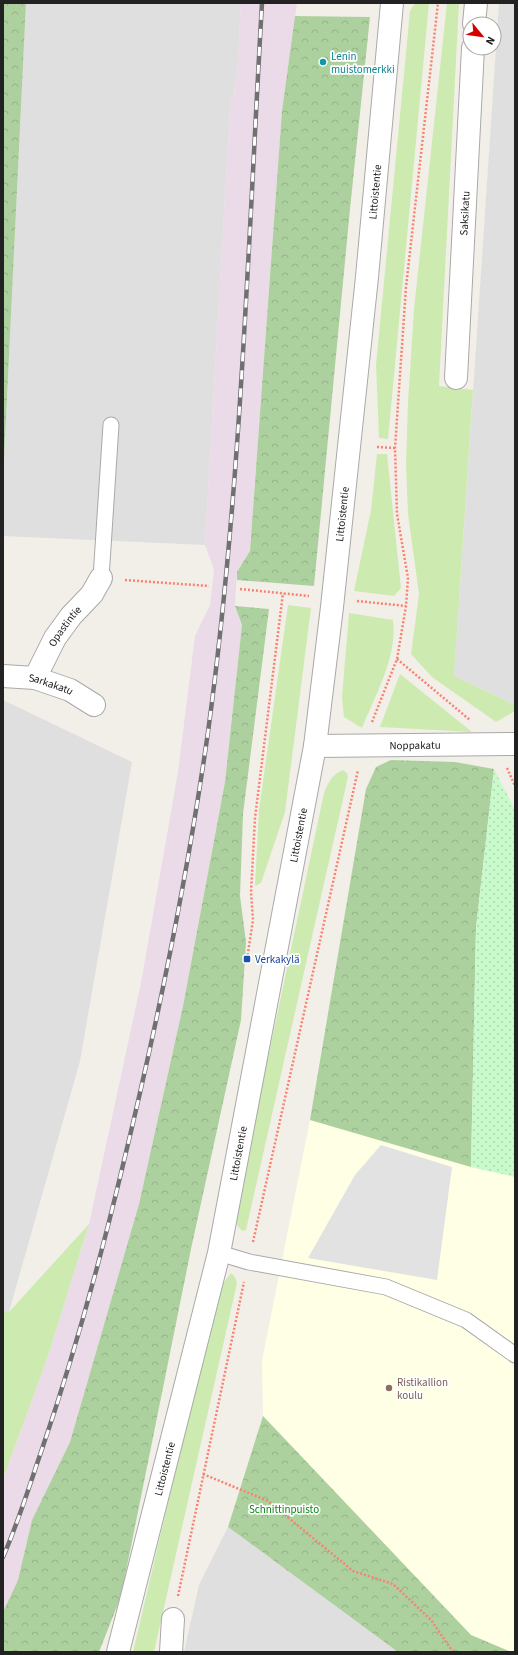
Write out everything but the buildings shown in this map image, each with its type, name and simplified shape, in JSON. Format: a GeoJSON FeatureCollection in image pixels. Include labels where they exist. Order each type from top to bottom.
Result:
{"type":"FeatureCollection","features":[{"type":"Feature","properties":{"kind":"street","name":"Littoistentie"},"geometry":{"type":"LineString","coordinates":[[118,1652],[219,1253],[315,746],[332,607],[366,292],[392,3]]}},
{"type":"Feature","properties":{"kind":"street"},"geometry":{"type":"LineString","coordinates":[[475,16],[476,3]]}},
{"type":"Feature","properties":{"kind":"street","name":"Saksikatu"},"geometry":{"type":"LineString","coordinates":[[456,378],[473,56]]}},
{"type":"Feature","properties":{"kind":"street","name":"Opastintie"},"geometry":{"type":"LineString","coordinates":[[35,678],[55,638],[71,616],[92,594],[101,578]]}},
{"type":"Feature","properties":{"kind":"street","name":"Sarkakatu"},"geometry":{"type":"LineString","coordinates":[[3,676],[35,678],[70,690],[94,706]]}},
{"type":"Feature","properties":{"kind":"street","name":"Noppakatu"},"geometry":{"type":"LineString","coordinates":[[315,746],[362,744],[508,745]]}},
{"type":"Feature","properties":{"kind":"street"},"geometry":{"type":"LineString","coordinates":[[171,1652],[173,1619]]}},
{"type":"Feature","properties":{"kind":"lane"},"geometry":{"type":"LineString","coordinates":[[101,578],[111,425]]}},
{"type":"Feature","properties":{"kind":"lane"},"geometry":{"type":"LineString","coordinates":[[219,1253],[249,1262],[386,1287],[466,1320],[515,1355]]}},
{"type":"Feature","properties":{"kind":"path"},"geometry":{"type":"LineString","coordinates":[[377,447],[395,448]]}},
{"type":"Feature","properties":{"kind":"path"},"geometry":{"type":"LineString","coordinates":[[101,578],[209,586]]}},
{"type":"Feature","properties":{"kind":"path"},"geometry":{"type":"LineString","coordinates":[[240,589],[311,596]]}},
{"type":"Feature","properties":{"kind":"path"},"geometry":{"type":"LineString","coordinates":[[247,959],[253,920],[251,892],[255,818],[283,593]]}},
{"type":"Feature","properties":{"kind":"path"},"geometry":{"type":"LineString","coordinates":[[354,600],[406,606]]}},
{"type":"Feature","properties":{"kind":"path"},"geometry":{"type":"LineString","coordinates":[[398,659],[508,745]]}},
{"type":"Feature","properties":{"kind":"path"},"geometry":{"type":"LineString","coordinates":[[173,1619],[203,1474],[268,1501],[353,1572],[393,1584],[431,1620],[453,1652]]}},
{"type":"Feature","properties":{"kind":"shaded area"},"geometry":{"type":"Polygon","coordinates":[[[26,3],[241,3],[237,77],[230,109],[205,545],[3,536],[3,481],[26,3]]]}},
{"type":"Feature","properties":{"kind":"shaded area"},"geometry":{"type":"Polygon","coordinates":[[[241,3],[297,3],[282,111],[250,551],[237,572],[235,606],[242,625],[225,782],[183,1006],[139,1204],[70,1442],[32,1520],[18,1580],[3,1612],[3,1479],[48,1356],[89,1224],[141,983],[178,772],[195,636],[210,605],[214,570],[205,545],[230,109],[237,77],[241,3]]]}},
{"type":"Feature","properties":{"kind":"shaded area"},"geometry":{"type":"Polygon","coordinates":[[[499,3],[515,3],[515,705],[454,676],[495,56],[502,56],[502,16],[498,16],[499,3]]]}},
{"type":"Feature","properties":{"kind":"shaded area"},"geometry":{"type":"Polygon","coordinates":[[[3,700],[132,762],[80,1061],[9,1312],[3,1312],[3,700]]]}},
{"type":"Feature","properties":{"kind":"shaded area","name":"Ristikallion koulu"},"geometry":{"type":"Polygon","coordinates":[[[310,1120],[471,1167],[515,1177],[515,1652],[511,1652],[471,1635],[263,1416],[262,1360],[310,1120]]]}},
{"type":"Feature","properties":{"kind":"shaded area"},"geometry":{"type":"Polygon","coordinates":[[[381,1145],[452,1167],[437,1280],[308,1258],[355,1175],[381,1145]]]}},
{"type":"Feature","properties":{"kind":"shaded area"},"geometry":{"type":"Polygon","coordinates":[[[228,1527],[398,1652],[184,1652],[199,1585],[228,1527]]]}},
{"type":"Feature","properties":{"kind":"green space"},"geometry":{"type":"Polygon","coordinates":[[[3,3],[26,3],[3,481],[3,3]]]}},
{"type":"Feature","properties":{"kind":"green space"},"geometry":{"type":"Polygon","coordinates":[[[415,3],[429,3],[388,439],[379,438],[376,365],[410,11],[415,3]]]}},
{"type":"Feature","properties":{"kind":"green space"},"geometry":{"type":"Polygon","coordinates":[[[447,3],[459,3],[439,386],[473,390],[454,676],[515,705],[515,711],[496,722],[432,677],[411,654],[419,594],[408,514],[406,464],[408,402],[414,309],[447,3]]]}},
{"type":"Feature","properties":{"kind":"green space"},"geometry":{"type":"Polygon","coordinates":[[[295,16],[370,17],[314,586],[237,580],[237,572],[250,551],[282,111],[295,16]]]}},
{"type":"Feature","properties":{"kind":"green space"},"geometry":{"type":"Polygon","coordinates":[[[377,454],[387,454],[401,588],[394,596],[354,591],[371,510],[377,454]]]}},
{"type":"Feature","properties":{"kind":"green space"},"geometry":{"type":"Polygon","coordinates":[[[288,605],[311,608],[285,812],[261,883],[255,886],[259,810],[288,605]]]}},
{"type":"Feature","properties":{"kind":"green space"},"geometry":{"type":"Polygon","coordinates":[[[235,606],[269,609],[243,814],[240,896],[246,942],[241,1020],[191,1249],[121,1596],[99,1652],[3,1652],[3,1612],[18,1580],[32,1520],[70,1442],[139,1204],[183,1006],[225,782],[242,625],[235,606]]]}},
{"type":"Feature","properties":{"kind":"green space"},"geometry":{"type":"Polygon","coordinates":[[[349,613],[393,620],[394,633],[389,661],[362,728],[344,717],[342,697],[349,613]]]}},
{"type":"Feature","properties":{"kind":"green space"},"geometry":{"type":"Polygon","coordinates":[[[400,674],[472,732],[380,727],[400,674]]]}},
{"type":"Feature","properties":{"kind":"green space"},"geometry":{"type":"Polygon","coordinates":[[[391,760],[455,762],[494,769],[476,928],[471,1167],[310,1120],[366,789],[376,767],[391,760]]]}},
{"type":"Feature","properties":{"kind":"green space"},"geometry":{"type":"Polygon","coordinates":[[[494,769],[515,810],[515,1177],[471,1167],[476,928],[494,769]]]}},
{"type":"Feature","properties":{"kind":"green space"},"geometry":{"type":"Polygon","coordinates":[[[343,770],[347,773],[348,777],[246,1230],[242,1231],[237,1225],[235,1214],[324,793],[333,776],[343,770]]]}},
{"type":"Feature","properties":{"kind":"green space"},"geometry":{"type":"Polygon","coordinates":[[[89,1224],[48,1356],[3,1479],[3,1312],[9,1312],[89,1224]]]}},
{"type":"Feature","properties":{"kind":"green space"},"geometry":{"type":"Polygon","coordinates":[[[231,1273],[235,1277],[237,1283],[154,1652],[133,1652],[218,1290],[231,1273]]]}},
{"type":"Feature","properties":{"kind":"green space","name":"Schnittinpuisto"},"geometry":{"type":"Polygon","coordinates":[[[263,1416],[471,1635],[511,1652],[398,1652],[228,1527],[263,1416]]]}},
{"type":"Feature","properties":{"kind":"railway"},"geometry":{"type":"LineString","coordinates":[[3,1557],[53,1417],[75,1347],[104,1241],[135,1115],[159,1006],[191,842],[208,732],[219,641],[236,460],[262,3]]}},
{"type":"Feature","properties":{"kind":"place","name":"Lenin muistomerkki"},"geometry":{"type":"Point","coordinates":[323,62]}},
{"type":"Feature","properties":{"kind":"place","name":"Verkakylä"},"geometry":{"type":"Point","coordinates":[247,959]}},
{"type":"Feature","properties":{"kind":"place","name":"Ristikallion koulu"},"geometry":{"type":"Point","coordinates":[389,1388]}}]}
